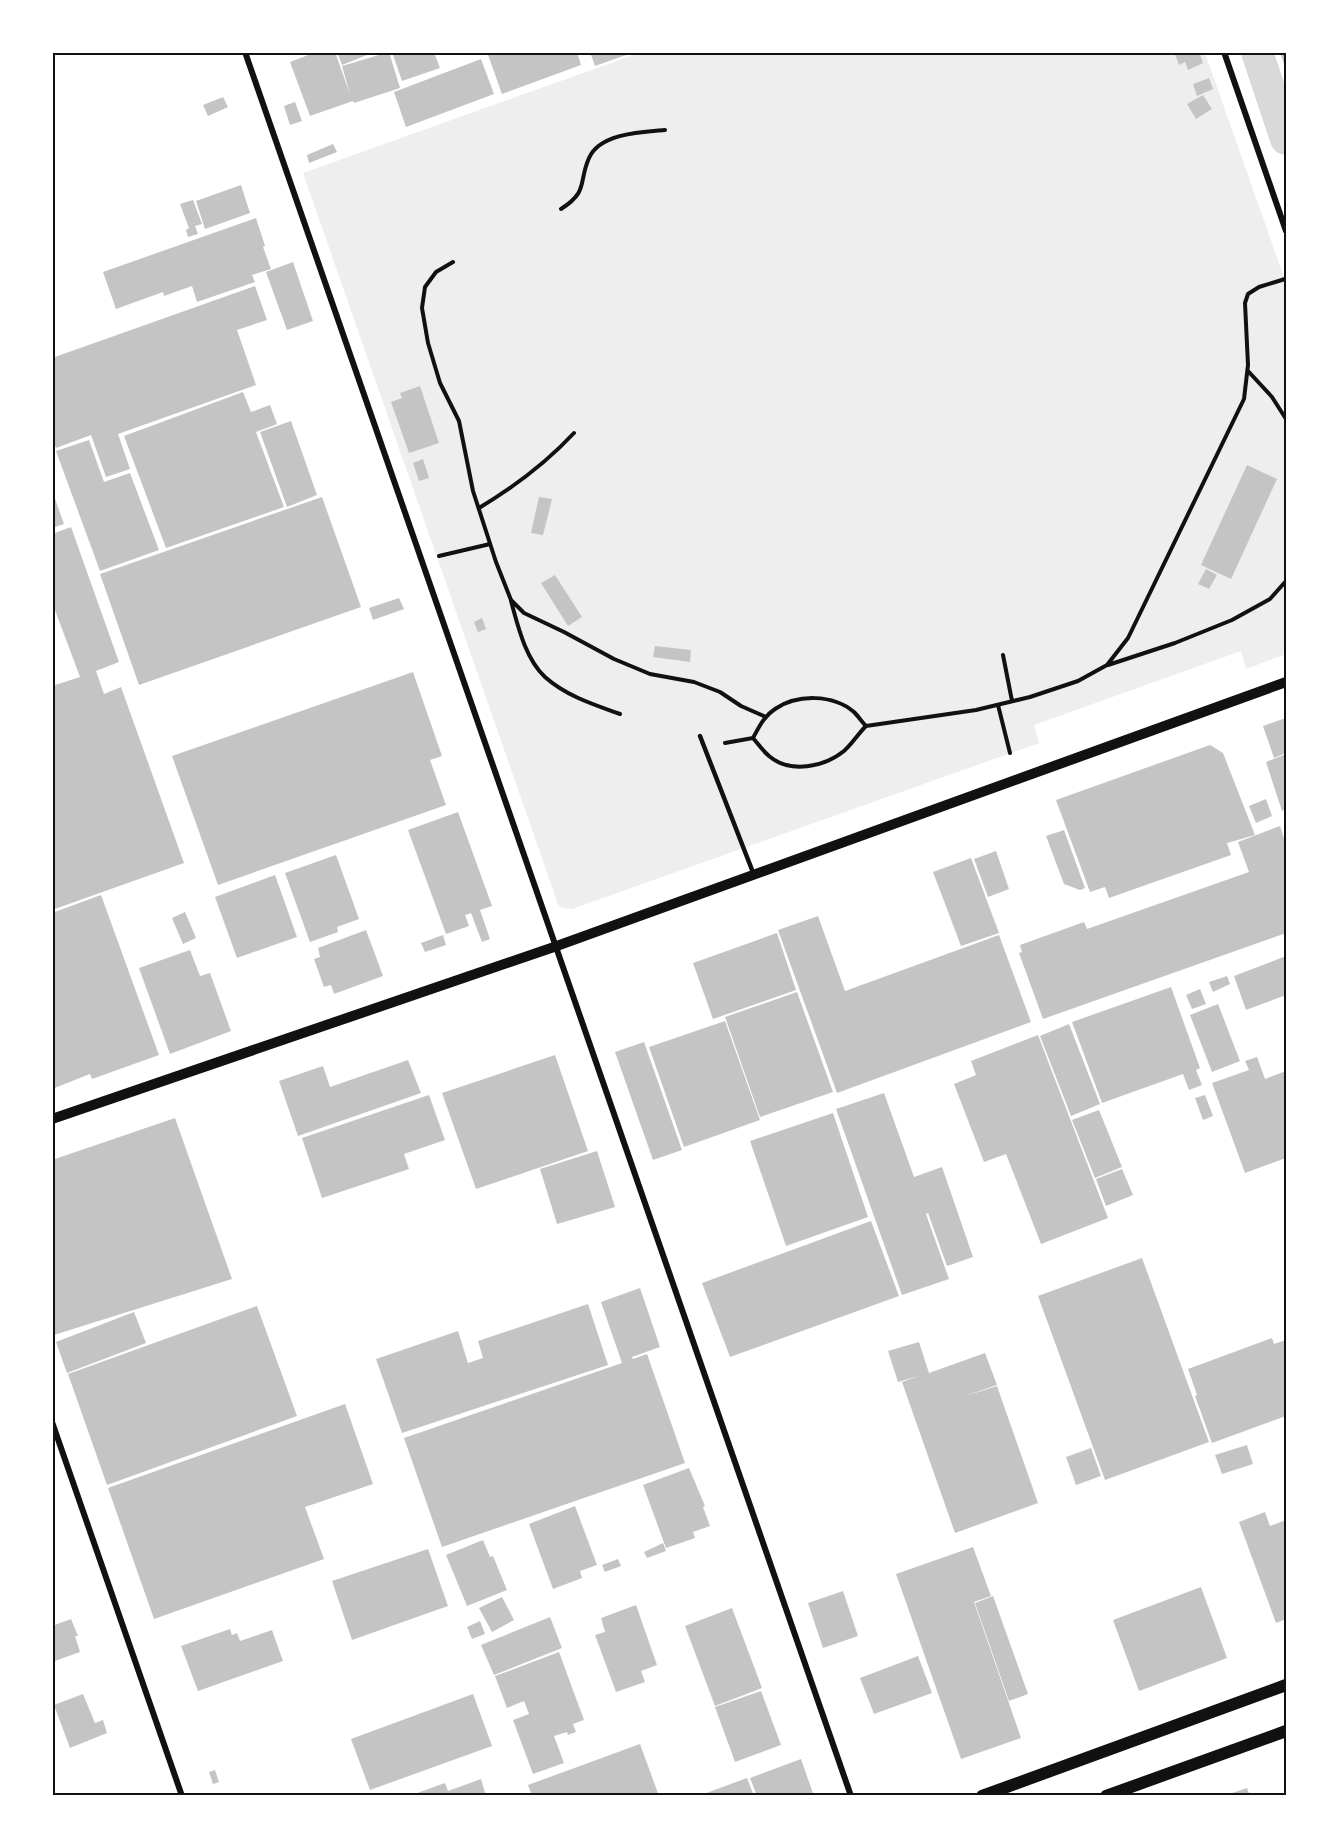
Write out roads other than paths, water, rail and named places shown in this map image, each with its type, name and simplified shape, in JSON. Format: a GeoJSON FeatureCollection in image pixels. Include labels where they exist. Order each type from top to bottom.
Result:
{"type":"FeatureCollection","features":[{"type":"Feature","properties":{"kind":"main road"},"geometry":{"type":"LineString","coordinates":[[982,1796],[1287,1685]]}},
{"type":"Feature","properties":{"kind":"main road"},"geometry":{"type":"LineString","coordinates":[[1106,1796],[1287,1731]]}},
{"type":"Feature","properties":{"kind":"street"},"geometry":{"type":"LineString","coordinates":[[245,52],[554,947],[851,1796]]}},
{"type":"Feature","properties":{"kind":"street"},"geometry":{"type":"LineString","coordinates":[[1224,52],[1287,231]]}},
{"type":"Feature","properties":{"kind":"street"},"geometry":{"type":"LineString","coordinates":[[52,1119],[554,947],[1287,682]]}},
{"type":"Feature","properties":{"kind":"street"},"geometry":{"type":"LineString","coordinates":[[52,1422],[182,1796]]}},
{"type":"Feature","properties":{"kind":"lane"},"geometry":{"type":"LineString","coordinates":[[700,736],[754,875]]}},
{"type":"Feature","properties":{"kind":"waterway"},"geometry":{"type":"LineString","coordinates":[[1257,52],[1286,139]]}}]}
